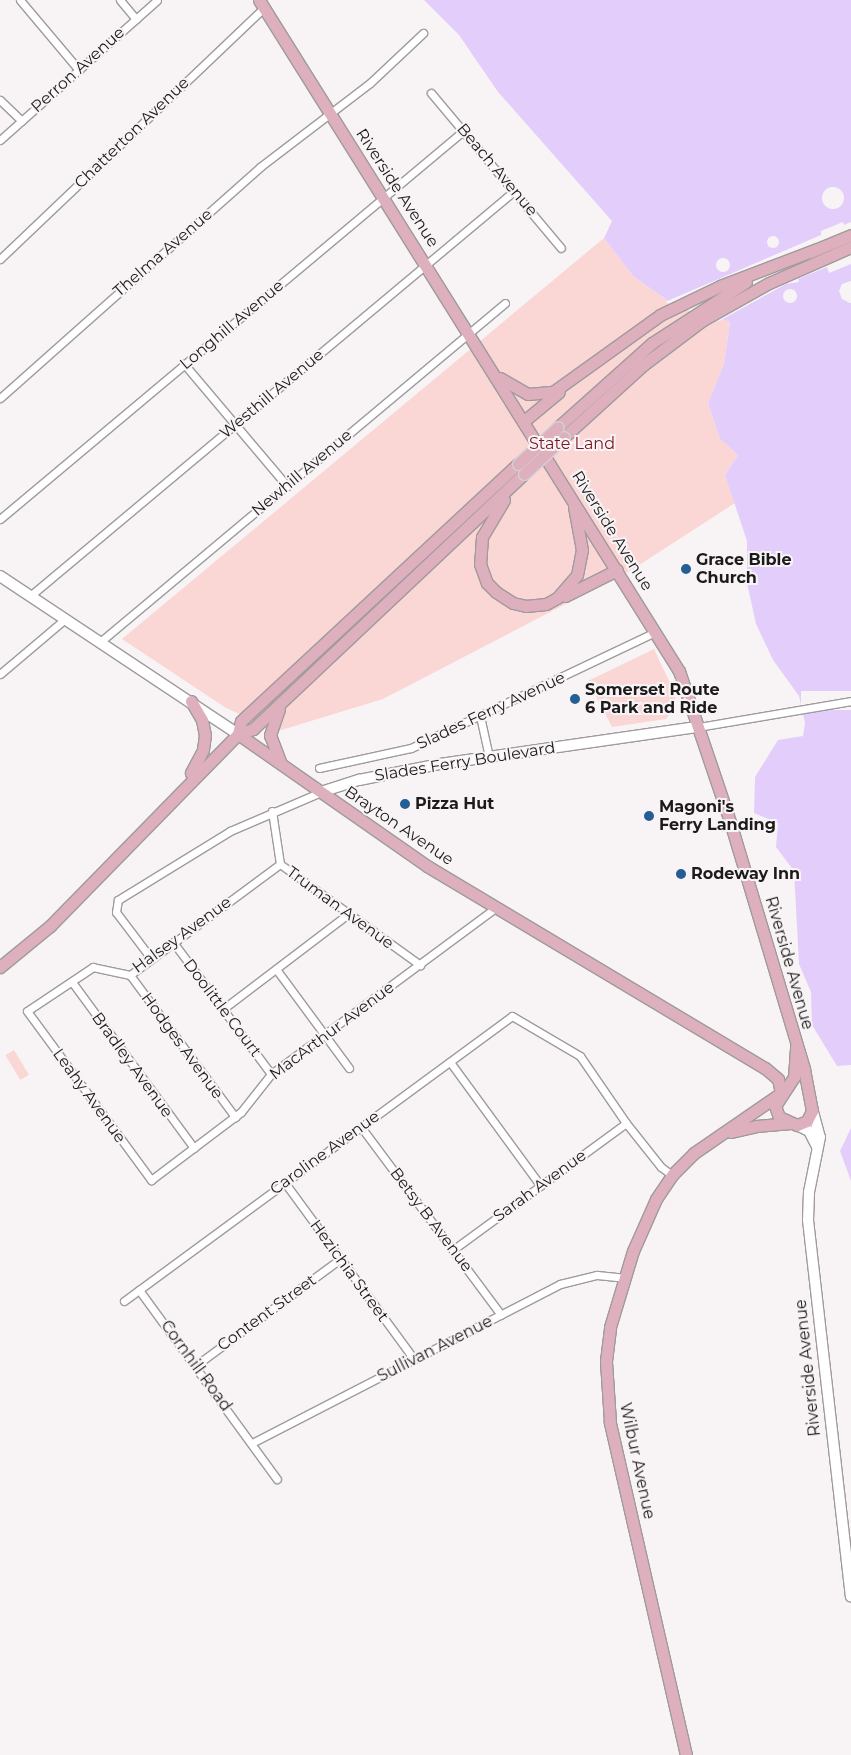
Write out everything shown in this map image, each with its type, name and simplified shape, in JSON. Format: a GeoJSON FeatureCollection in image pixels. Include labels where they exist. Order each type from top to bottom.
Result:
{"type":"FeatureCollection","features":[{"type":"Feature","properties":{"kind":"main road","name":"Riverside Avenue"},"geometry":{"type":"LineString","coordinates":[[262,4],[679,671],[732,825],[819,1128],[818,1150],[809,1192],[808,1220],[851,1597]]}},
{"type":"Feature","properties":{"kind":"main road"},"geometry":{"type":"LineString","coordinates":[[524,421],[625,338],[700,295],[851,235]]}},
{"type":"Feature","properties":{"kind":"main road"},"geometry":{"type":"LineString","coordinates":[[642,358],[741,297],[851,247]]}},
{"type":"Feature","properties":{"kind":"main road"},"geometry":{"type":"LineString","coordinates":[[238,734],[241,721],[642,358],[731,290],[817,249]]}},
{"type":"Feature","properties":{"kind":"main road"},"geometry":{"type":"LineString","coordinates":[[495,374],[520,392],[535,395],[553,392],[579,374]]}},
{"type":"Feature","properties":{"kind":"main road"},"geometry":{"type":"LineString","coordinates":[[521,469],[487,526],[479,547],[480,564],[491,588],[506,600],[526,606],[552,601],[617,570]]}},
{"type":"Feature","properties":{"kind":"main road"},"geometry":{"type":"LineString","coordinates":[[0,968],[50,926],[183,787],[238,734],[253,729],[521,469]]}},
{"type":"Feature","properties":{"kind":"main road"},"geometry":{"type":"LineString","coordinates":[[552,601],[570,586],[581,562],[581,543],[572,498]]}},
{"type":"Feature","properties":{"kind":"main road","name":"Brayton Avenue"},"geometry":{"type":"LineString","coordinates":[[0,576],[191,701],[427,866],[765,1068],[778,1079],[780,1093]]}},
{"type":"Feature","properties":{"kind":"main road"},"geometry":{"type":"LineString","coordinates":[[282,765],[271,743],[270,730],[276,713],[288,696]]}},
{"type":"Feature","properties":{"kind":"main road"},"geometry":{"type":"LineString","coordinates":[[183,787],[200,756],[205,740],[202,720],[191,701]]}},
{"type":"Feature","properties":{"kind":"main road","name":"Slades Ferry Boulevard"},"geometry":{"type":"LineString","coordinates":[[321,792],[385,774],[698,727]]}},
{"type":"Feature","properties":{"kind":"main road","name":"Riverside Avenue"},"geometry":{"type":"LineString","coordinates":[[780,1093],[795,1072],[796,1046]]}},
{"type":"Feature","properties":{"kind":"main road"},"geometry":{"type":"LineString","coordinates":[[794,1124],[810,1118],[812,1106],[793,1090],[780,1093],[776,1112],[794,1124],[811,1133],[818,1150]]}},
{"type":"Feature","properties":{"kind":"main road","name":"Wilbur Avenue"},"geometry":{"type":"LineString","coordinates":[[686,1755],[608,1412],[608,1345],[613,1311],[643,1226],[672,1175],[688,1158],[780,1093]]}},
{"type":"Feature","properties":{"kind":"main road","name":"Wilbur Avenue"},"geometry":{"type":"LineString","coordinates":[[713,1140],[748,1127],[794,1124]]}},
{"type":"Feature","properties":{"kind":"street"},"geometry":{"type":"LineString","coordinates":[[20,0],[79,70]]}},
{"type":"Feature","properties":{"kind":"street"},"geometry":{"type":"LineString","coordinates":[[120,0],[136,19]]}},
{"type":"Feature","properties":{"kind":"street","name":"Perron Avenue"},"geometry":{"type":"LineString","coordinates":[[0,140],[157,0]]}},
{"type":"Feature","properties":{"kind":"street","name":"Chatterton Avenue"},"geometry":{"type":"LineString","coordinates":[[0,259],[262,4]]}},
{"type":"Feature","properties":{"kind":"street","name":"Thelma Avenue"},"geometry":{"type":"LineString","coordinates":[[0,398],[260,168],[329,112],[370,83],[423,33]]}},
{"type":"Feature","properties":{"kind":"street","name":"Beach Avenue"},"geometry":{"type":"LineString","coordinates":[[431,93],[562,248]]}},
{"type":"Feature","properties":{"kind":"street"},"geometry":{"type":"LineString","coordinates":[[0,100],[22,121]]}},
{"type":"Feature","properties":{"kind":"street","name":"Longhill Avenue"},"geometry":{"type":"LineString","coordinates":[[0,518],[463,131]]}},
{"type":"Feature","properties":{"kind":"street","name":"Westhill Avenue"},"geometry":{"type":"LineString","coordinates":[[30,596],[514,191]]}},
{"type":"Feature","properties":{"kind":"street","name":"Newhill Avenue"},"geometry":{"type":"LineString","coordinates":[[100,642],[505,303]]}},
{"type":"Feature","properties":{"kind":"street"},"geometry":{"type":"LineString","coordinates":[[184,364],[287,486]]}},
{"type":"Feature","properties":{"kind":"street"},"geometry":{"type":"LineString","coordinates":[[0,674],[65,619]]}},
{"type":"Feature","properties":{"kind":"street","name":"Slades Ferry Avenue"},"geometry":{"type":"LineString","coordinates":[[319,768],[411,748],[655,632]]}},
{"type":"Feature","properties":{"kind":"street"},"geometry":{"type":"LineString","coordinates":[[698,727],[851,701]]}},
{"type":"Feature","properties":{"kind":"street"},"geometry":{"type":"LineString","coordinates":[[480,716],[489,757]]}},
{"type":"Feature","properties":{"kind":"street","name":"Slades Ferry Boulevard"},"geometry":{"type":"LineString","coordinates":[[150,957],[116,913],[115,906],[120,899],[214,840],[272,811],[321,792]]}},
{"type":"Feature","properties":{"kind":"street","name":"Truman Avenue"},"geometry":{"type":"LineString","coordinates":[[272,811],[280,864],[420,965]]}},
{"type":"Feature","properties":{"kind":"street","name":"Halsey Avenue"},"geometry":{"type":"LineString","coordinates":[[27,1012],[93,968],[130,975],[150,957],[280,864]]}},
{"type":"Feature","properties":{"kind":"street","name":"MacArthur Avenue"},"geometry":{"type":"LineString","coordinates":[[151,1180],[235,1117],[271,1074],[495,908]]}},
{"type":"Feature","properties":{"kind":"street"},"geometry":{"type":"LineString","coordinates":[[223,1009],[348,914]]}},
{"type":"Feature","properties":{"kind":"street","name":"Doolittle Court"},"geometry":{"type":"LineString","coordinates":[[173,942],[271,1074]]}},
{"type":"Feature","properties":{"kind":"street"},"geometry":{"type":"LineString","coordinates":[[276,969],[348,1068]]}},
{"type":"Feature","properties":{"kind":"street","name":"Hodges Avenue"},"geometry":{"type":"LineString","coordinates":[[130,975],[235,1117]]}},
{"type":"Feature","properties":{"kind":"street","name":"Bradley Avenue"},"geometry":{"type":"LineString","coordinates":[[72,982],[194,1148]]}},
{"type":"Feature","properties":{"kind":"street","name":"Leahy Avenue"},"geometry":{"type":"LineString","coordinates":[[27,1012],[151,1180]]}},
{"type":"Feature","properties":{"kind":"street","name":"Caroline Avenue"},"geometry":{"type":"LineString","coordinates":[[124,1301],[512,1016],[580,1056],[626,1123]]}},
{"type":"Feature","properties":{"kind":"street"},"geometry":{"type":"LineString","coordinates":[[450,1062],[540,1185]]}},
{"type":"Feature","properties":{"kind":"street"},"geometry":{"type":"LineString","coordinates":[[626,1123],[661,1167],[672,1175]]}},
{"type":"Feature","properties":{"kind":"street","name":"Sarah Avenue"},"geometry":{"type":"LineString","coordinates":[[454,1249],[626,1123]]}},
{"type":"Feature","properties":{"kind":"street","name":"Betsy B Avenue"},"geometry":{"type":"LineString","coordinates":[[361,1126],[454,1249],[501,1315]]}},
{"type":"Feature","properties":{"kind":"street","name":"Hezichia Street"},"geometry":{"type":"LineString","coordinates":[[285,1183],[414,1359]]}},
{"type":"Feature","properties":{"kind":"street","name":"Content Street"},"geometry":{"type":"LineString","coordinates":[[195,1366],[340,1259]]}},
{"type":"Feature","properties":{"kind":"street","name":"Sullivan Avenue"},"geometry":{"type":"LineString","coordinates":[[252,1443],[571,1280],[597,1275],[624,1278]]}},
{"type":"Feature","properties":{"kind":"street","name":"Cornhill Road"},"geometry":{"type":"LineString","coordinates":[[140,1290],[252,1443],[276,1479]]}},
{"type":"Feature","properties":{"kind":"green space","name":"State Land"},"geometry":{"type":"Polygon","coordinates":[[[604,238],[633,276],[671,303],[730,322],[724,364],[708,403],[720,439],[738,455],[725,475],[735,503],[633,569],[383,699],[278,731],[226,708],[122,639],[604,238]]]}},
{"type":"Feature","properties":{"kind":"green space"},"geometry":{"type":"Polygon","coordinates":[[[654,649],[676,700],[672,711],[666,719],[612,727],[588,681],[654,649]]]}},
{"type":"Feature","properties":{"kind":"green space"},"geometry":{"type":"Polygon","coordinates":[[[14,1050],[29,1075],[20,1080],[5,1055],[14,1050]]]}},
{"type":"Feature","properties":{"kind":"shaded area"},"geometry":{"type":"Polygon","coordinates":[[[424,0],[851,0],[851,1065],[837,1066],[812,1025],[811,992],[799,964],[794,871],[776,847],[778,823],[754,813],[755,777],[778,740],[803,736],[805,723],[799,696],[773,660],[756,624],[747,583],[747,541],[725,475],[738,455],[720,439],[708,403],[724,364],[730,322],[671,303],[633,276],[604,238],[612,221],[498,92],[459,35],[424,0]]]}},
{"type":"Feature","properties":{"kind":"shaded area"},"geometry":{"type":"Polygon","coordinates":[[[851,1128],[851,1181],[840,1151],[851,1128]]]}},
{"type":"Feature","properties":{"kind":"pier"},"geometry":{"type":"Polygon","coordinates":[[[833,187],[841,190],[844,198],[841,206],[833,209],[825,206],[822,198],[825,190],[833,187]]]}},
{"type":"Feature","properties":{"kind":"pier"},"geometry":{"type":"Polygon","coordinates":[[[843,222],[844,225],[851,222],[851,264],[829,273],[827,267],[798,279],[799,282],[786,284],[719,321],[665,302],[821,235],[821,231],[843,222]]]}},
{"type":"Feature","properties":{"kind":"pier"},"geometry":{"type":"Polygon","coordinates":[[[775,236],[778,237],[778,247],[771,248],[768,247],[767,240],[768,237],[775,236]]]}},
{"type":"Feature","properties":{"kind":"pier"},"geometry":{"type":"Polygon","coordinates":[[[723,258],[728,260],[730,265],[728,270],[723,272],[718,270],[716,265],[718,260],[723,258]]]}},
{"type":"Feature","properties":{"kind":"pier"},"geometry":{"type":"Polygon","coordinates":[[[851,281],[850,303],[842,299],[839,291],[842,284],[851,281]]]}},
{"type":"Feature","properties":{"kind":"pier"},"geometry":{"type":"Polygon","coordinates":[[[790,289],[795,291],[797,296],[795,301],[790,303],[785,301],[783,296],[785,291],[790,289]]]}},
{"type":"Feature","properties":{"kind":"pier"},"geometry":{"type":"Polygon","coordinates":[[[801,691],[851,691],[851,710],[801,710],[801,691]]]}},
{"type":"Feature","properties":{"kind":"place","name":"Grace Bible Church"},"geometry":{"type":"Point","coordinates":[686,569]}},
{"type":"Feature","properties":{"kind":"place","name":"Somerset Route 6 Park and Ride"},"geometry":{"type":"Point","coordinates":[575,699]}},
{"type":"Feature","properties":{"kind":"place","name":"Pizza Hut"},"geometry":{"type":"Point","coordinates":[405,804]}},
{"type":"Feature","properties":{"kind":"place","name":"Magoni's Ferry Landing"},"geometry":{"type":"Point","coordinates":[649,816]}},
{"type":"Feature","properties":{"kind":"place","name":"Rodeway Inn"},"geometry":{"type":"Point","coordinates":[681,874]}}]}
